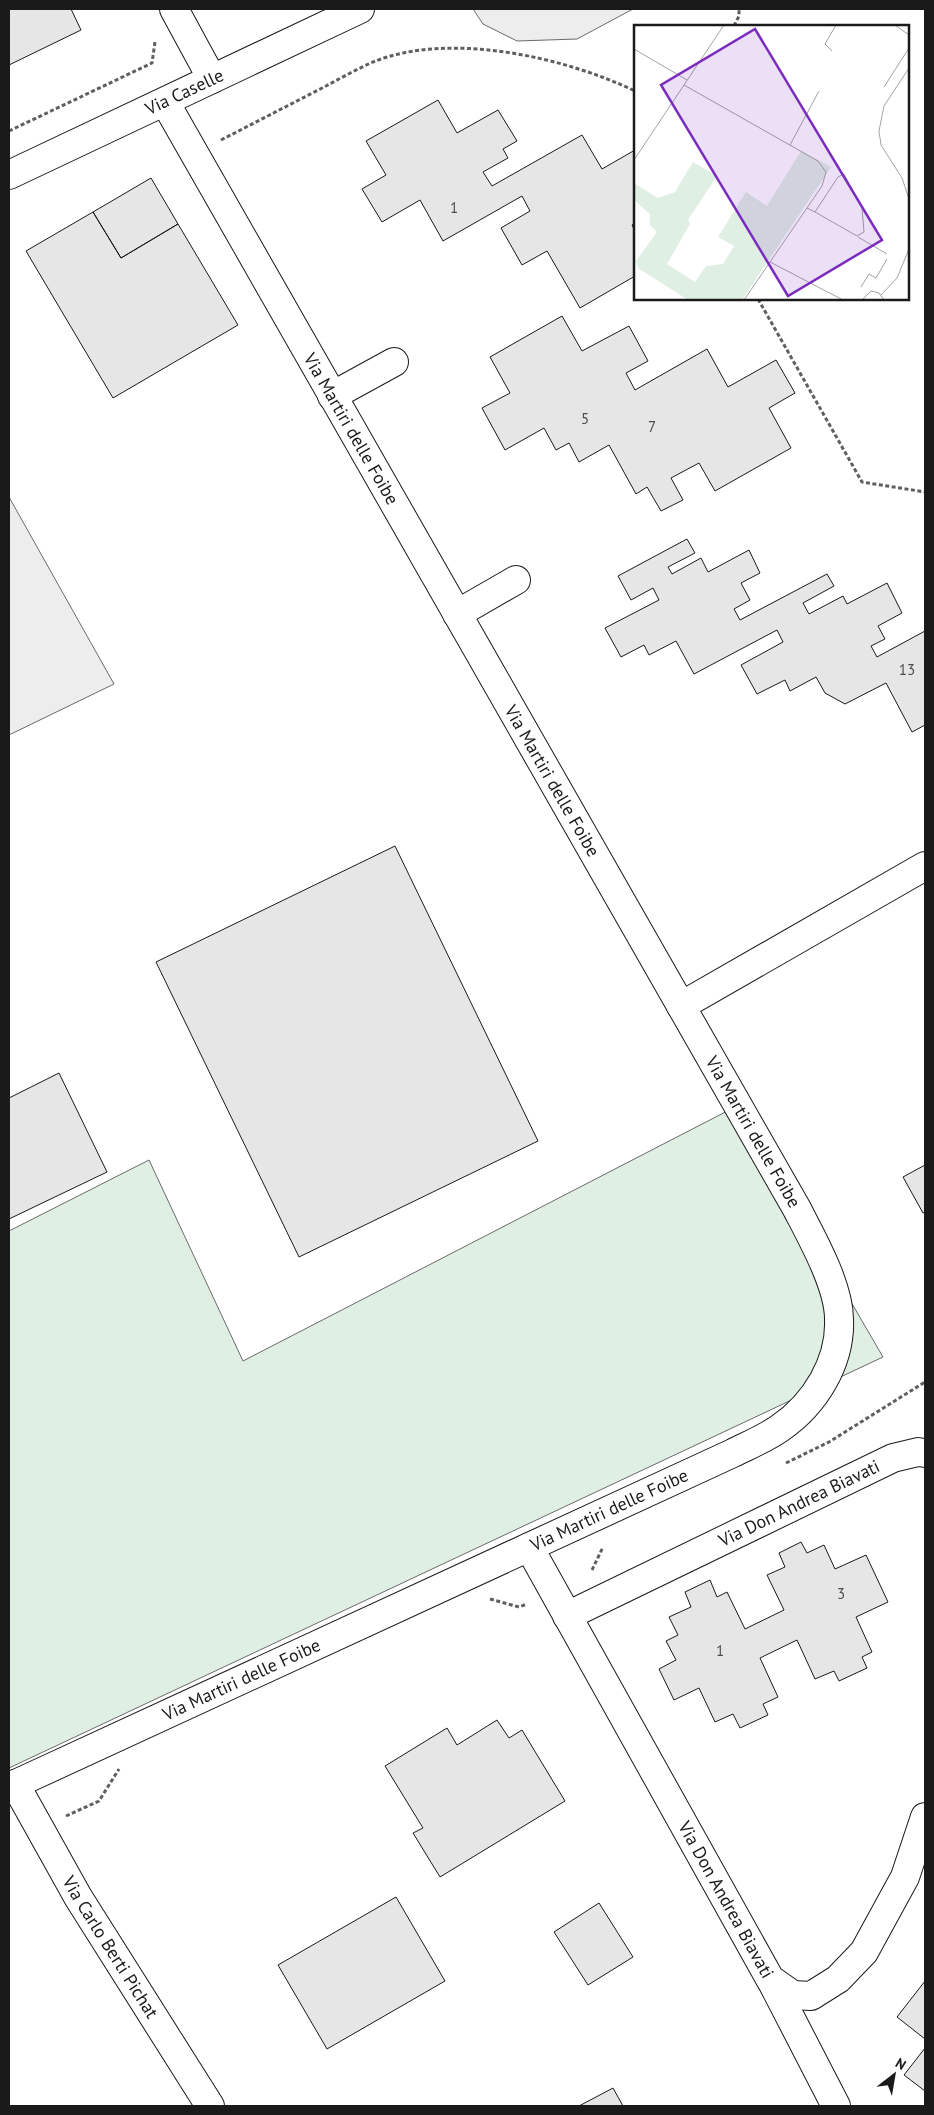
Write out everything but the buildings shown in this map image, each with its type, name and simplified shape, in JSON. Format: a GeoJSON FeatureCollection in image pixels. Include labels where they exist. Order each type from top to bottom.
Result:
{"type":"FeatureCollection","features":[{"type":"Feature","properties":{"kind":"street"},"geometry":{"type":"LineString","coordinates":[[174,9],[212,79]]}},
{"type":"Feature","properties":{"kind":"street","name":"Via Caselle"},"geometry":{"type":"LineString","coordinates":[[9,175],[360,9]]}},
{"type":"Feature","properties":{"kind":"street","name":"Via Martiri delle Foibe"},"geometry":{"type":"LineString","coordinates":[[12,1785],[733,1453],[781,1428],[814,1396],[829,1370],[840,1318],[835,1296],[819,1250],[164,102]]}},
{"type":"Feature","properties":{"kind":"street"},"geometry":{"type":"LineString","coordinates":[[332,396],[394,362]]}},
{"type":"Feature","properties":{"kind":"street"},"geometry":{"type":"LineString","coordinates":[[457,614],[516,580]]}},
{"type":"Feature","properties":{"kind":"street"},"geometry":{"type":"LineString","coordinates":[[681,1006],[925,866]]}},
{"type":"Feature","properties":{"kind":"street","name":"Via Don Andrea Biavati"},"geometry":{"type":"LineString","coordinates":[[561,1605],[893,1458],[918,1452],[925,1453]]}},
{"type":"Feature","properties":{"kind":"street","name":"Via Don Andrea Biavati"},"geometry":{"type":"LineString","coordinates":[[529,1547],[770,1979],[793,1995],[811,1996],[838,1979],[864,1952],[905,1876],[925,1817]]}},
{"type":"Feature","properties":{"kind":"street","name":"Via Carlo Berti Pichat"},"geometry":{"type":"LineString","coordinates":[[12,1785],[78,1897],[210,2106]]}},
{"type":"Feature","properties":{"kind":"street"},"geometry":{"type":"LineString","coordinates":[[770,1979],[836,2106]]}},
{"type":"Feature","properties":{"kind":"path"},"geometry":{"type":"LineString","coordinates":[[734,25],[739,16],[739,9]]}},
{"type":"Feature","properties":{"kind":"path"},"geometry":{"type":"LineString","coordinates":[[9,131],[152,63],[155,42]]}},
{"type":"Feature","properties":{"kind":"path"},"geometry":{"type":"LineString","coordinates":[[218,142],[374,62],[421,49],[495,50],[554,61],[613,80],[634,90]]}},
{"type":"Feature","properties":{"kind":"path"},"geometry":{"type":"LineString","coordinates":[[759,300],[862,482],[925,492]]}},
{"type":"Feature","properties":{"kind":"path"},"geometry":{"type":"LineString","coordinates":[[785,1463],[829,1442],[925,1382]]}},
{"type":"Feature","properties":{"kind":"path"},"geometry":{"type":"LineString","coordinates":[[482,1603],[490,1599],[519,1607],[561,1605],[590,1575],[601,1548],[610,1544]]}},
{"type":"Feature","properties":{"kind":"path"},"geometry":{"type":"LineString","coordinates":[[39,1828],[99,1801],[120,1768]]}},
{"type":"Feature","properties":{"kind":"green space"},"geometry":{"type":"Polygon","coordinates":[[[737,1106],[883,1357],[9,1768],[9,1231],[149,1160],[243,1361],[737,1106]]]}},
{"type":"Feature","properties":{"kind":"shaded area"},"geometry":{"type":"Polygon","coordinates":[[[473,9],[633,9],[577,39],[517,41],[483,24],[473,9]]]}},
{"type":"Feature","properties":{"kind":"shaded area"},"geometry":{"type":"Polygon","coordinates":[[[9,497],[114,684],[9,735],[9,497]]]}}]}
